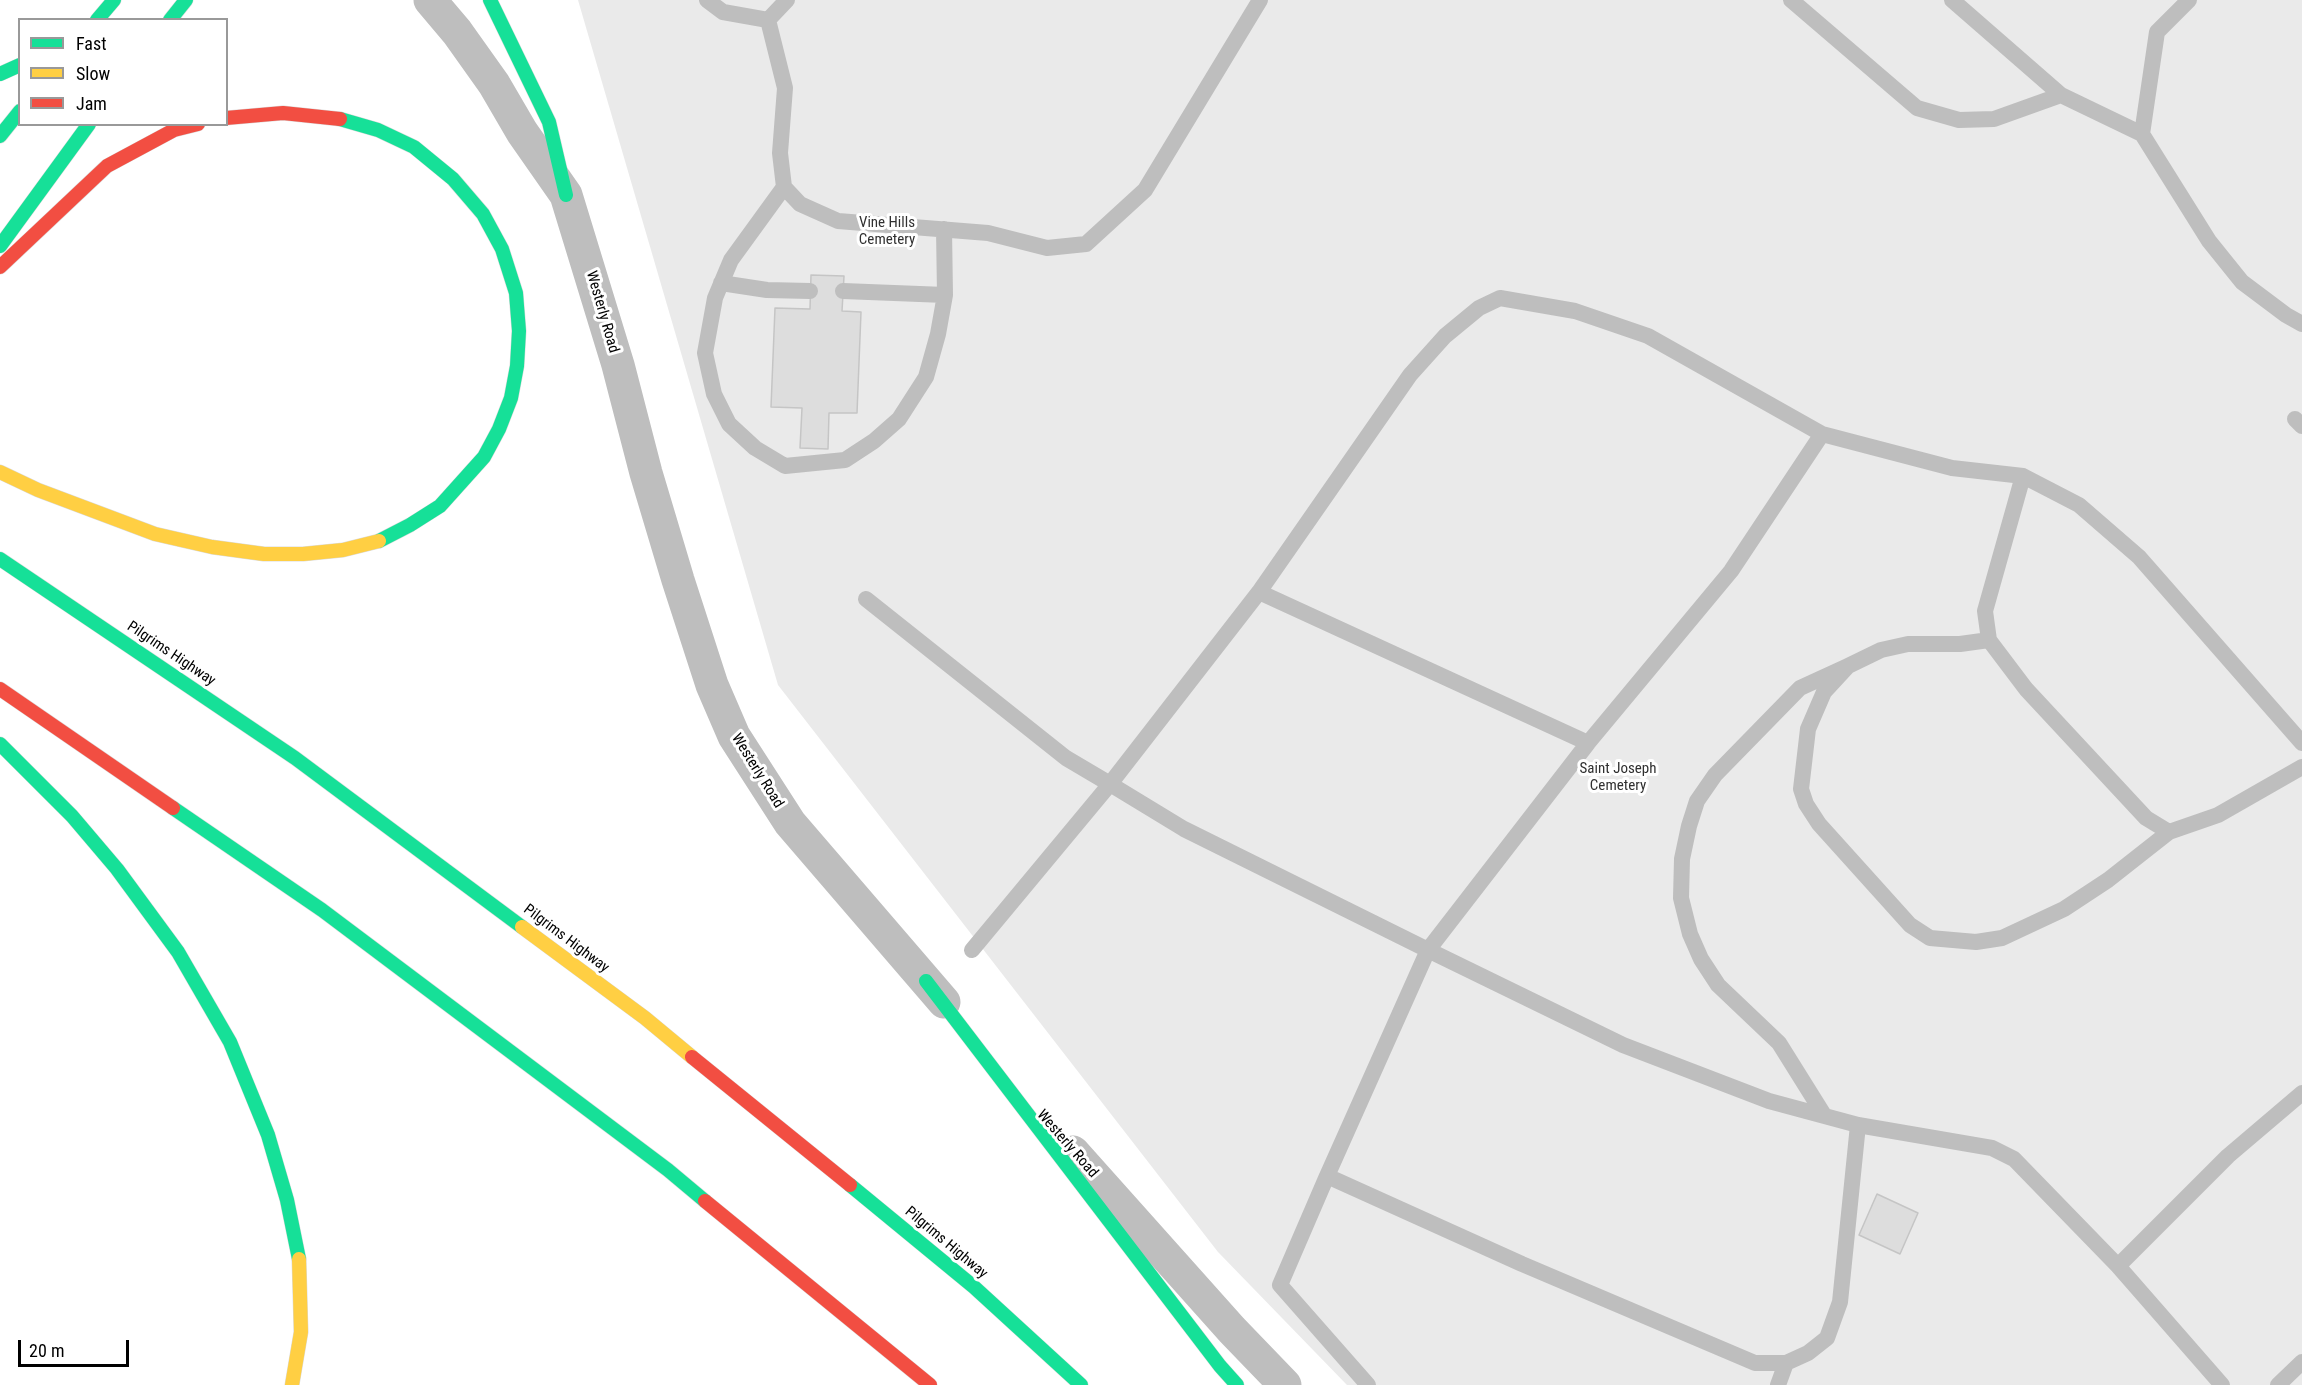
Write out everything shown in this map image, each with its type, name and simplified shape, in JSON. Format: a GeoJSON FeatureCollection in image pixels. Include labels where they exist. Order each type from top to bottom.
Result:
{"type":"FeatureCollection","features":[{"type":"Feature","properties":{"kind":"main road"},"geometry":{"type":"LineString","coordinates":[[99,18],[114,0]]}},
{"type":"Feature","properties":{"kind":"main road"},"geometry":{"type":"LineString","coordinates":[[172,18],[186,0]]}},
{"type":"Feature","properties":{"kind":"main road"},"geometry":{"type":"LineString","coordinates":[[490,0],[549,122],[566,195]]}},
{"type":"Feature","properties":{"kind":"main road"},"geometry":{"type":"LineString","coordinates":[[0,74],[18,66]]}},
{"type":"Feature","properties":{"kind":"main road"},"geometry":{"type":"LineString","coordinates":[[0,472],[38,490],[155,534],[212,547],[264,554],[303,554],[343,550],[382,540],[410,525],[440,506],[484,457],[499,429],[511,398],[517,366],[519,331],[516,292],[502,249],[483,214],[453,179],[414,147],[378,130],[335,117],[283,113],[228,118]]}},
{"type":"Feature","properties":{"kind":"main road"},"geometry":{"type":"LineString","coordinates":[[0,136],[18,114]]}},
{"type":"Feature","properties":{"kind":"main road"},"geometry":{"type":"LineString","coordinates":[[0,246],[88,126]]}},
{"type":"Feature","properties":{"kind":"main road"},"geometry":{"type":"LineString","coordinates":[[0,267],[107,166],[174,130],[190,126]]}},
{"type":"Feature","properties":{"kind":"main road","name":"Pilgrims Highway"},"geometry":{"type":"LineString","coordinates":[[0,559],[294,758],[645,1018],[974,1287],[1082,1385]]}},
{"type":"Feature","properties":{"kind":"main road"},"geometry":{"type":"LineString","coordinates":[[0,689],[351,931],[668,1170],[930,1385]]}},
{"type":"Feature","properties":{"kind":"main road"},"geometry":{"type":"LineString","coordinates":[[0,744],[72,816],[117,869],[178,952],[230,1042],[268,1135],[287,1200],[300,1266],[301,1332],[292,1385]]}},
{"type":"Feature","properties":{"kind":"main road"},"geometry":{"type":"LineString","coordinates":[[926,981],[1212,1357],[1237,1385]]}},
{"type":"Feature","properties":{"kind":"street","name":"Westerly Road"},"geometry":{"type":"LineString","coordinates":[[430,0],[494,84],[522,132],[566,195],[615,354],[678,580],[712,685],[734,736],[790,823],[1184,1277],[1285,1385]]}},
{"type":"Feature","properties":{"kind":"lane"},"geometry":{"type":"LineString","coordinates":[[707,0],[723,12],[768,20]]}},
{"type":"Feature","properties":{"kind":"lane"},"geometry":{"type":"LineString","coordinates":[[768,20],[787,0]]}},
{"type":"Feature","properties":{"kind":"lane"},"geometry":{"type":"LineString","coordinates":[[768,20],[785,88],[780,153],[784,187],[800,204],[838,221],[988,233],[1047,248],[1086,244],[1145,190],[1260,0]]}},
{"type":"Feature","properties":{"kind":"lane"},"geometry":{"type":"LineString","coordinates":[[1791,0],[1917,108],[1959,120],[1994,119],[2061,95]]}},
{"type":"Feature","properties":{"kind":"lane"},"geometry":{"type":"LineString","coordinates":[[1952,0],[2061,95],[2142,134],[2209,241],[2242,282],[2286,315],[2302,324]]}},
{"type":"Feature","properties":{"kind":"lane"},"geometry":{"type":"LineString","coordinates":[[2142,134],[2157,32],[2189,0]]}},
{"type":"Feature","properties":{"kind":"lane"},"geometry":{"type":"LineString","coordinates":[[784,187],[730,260],[715,298],[705,353],[714,394],[729,424],[755,448],[785,466],[845,460],[874,441],[899,419],[926,377],[938,334],[945,295],[944,230]]}},
{"type":"Feature","properties":{"kind":"lane"},"geometry":{"type":"LineString","coordinates":[[721,283],[767,290],[810,291]]}},
{"type":"Feature","properties":{"kind":"lane"},"geometry":{"type":"LineString","coordinates":[[843,291],[945,295]]}},
{"type":"Feature","properties":{"kind":"lane"},"geometry":{"type":"LineString","coordinates":[[972,950],[1110,784],[1259,592],[1410,375],[1445,336],[1479,308],[1500,298],[1575,311],[1648,336],[1822,434],[1952,468],[2023,476],[2079,505],[2139,556],[2302,743]]}},
{"type":"Feature","properties":{"kind":"lane"},"geometry":{"type":"LineString","coordinates":[[1368,1385],[1280,1286],[1428,950],[1588,743],[1731,571],[1822,434]]}},
{"type":"Feature","properties":{"kind":"lane"},"geometry":{"type":"LineString","coordinates":[[2023,476],[1985,611],[1989,640],[2026,689],[2146,818],[2169,832]]}},
{"type":"Feature","properties":{"kind":"lane"},"geometry":{"type":"LineString","coordinates":[[1259,592],[1588,743]]}},
{"type":"Feature","properties":{"kind":"lane"},"geometry":{"type":"LineString","coordinates":[[866,599],[1066,758],[1184,829],[1428,950],[1623,1045],[1769,1101],[1858,1125],[1992,1148],[2014,1159],[2118,1266],[2222,1385]]}},
{"type":"Feature","properties":{"kind":"lane"},"geometry":{"type":"LineString","coordinates":[[1824,1115],[1779,1043],[1718,985],[1701,959],[1690,934],[1681,898],[1682,859],[1697,801],[1715,775],[1800,688],[1881,650],[1908,644],[1960,644],[1989,640]]}},
{"type":"Feature","properties":{"kind":"lane"},"geometry":{"type":"LineString","coordinates":[[1848,666],[1824,692],[1808,729],[1801,789],[1806,804],[1819,824],[1910,925],[1930,938],[1976,942],[2002,938],[2064,909],[2108,880],[2169,832],[2218,815],[2302,767]]}},
{"type":"Feature","properties":{"kind":"lane"},"geometry":{"type":"LineString","coordinates":[[2118,1266],[2228,1156],[2302,1093]]}},
{"type":"Feature","properties":{"kind":"lane"},"geometry":{"type":"LineString","coordinates":[[1327,1176],[1522,1264],[1755,1364],[1786,1363],[1808,1353],[1827,1338],[1840,1302],[1858,1125]]}},
{"type":"Feature","properties":{"kind":"lane"},"geometry":{"type":"LineString","coordinates":[[2278,1385],[2302,1362]]}},
{"type":"Feature","properties":{"kind":"lane"},"geometry":{"type":"LineString","coordinates":[[1778,1385],[1786,1363]]}},
{"type":"Feature","properties":{"kind":"green space","name":"Saint Joseph Cemetery"},"geometry":{"type":"Polygon","coordinates":[[[578,0],[2302,0],[2302,1385],[1347,1385],[1218,1252],[778,685],[578,0]]]}},
{"type":"Feature","properties":{"kind":"building"},"geometry":{"type":"Polygon","coordinates":[[[811,275],[844,276],[842,311],[861,312],[857,413],[829,413],[828,449],[800,448],[802,408],[771,407],[775,308],[810,309],[811,275]]]}},
{"type":"Feature","properties":{"kind":"building"},"geometry":{"type":"Polygon","coordinates":[[[1877,1194],[1918,1213],[1900,1254],[1859,1235],[1877,1194]]]}},
{"type":"Feature","properties":{"kind":"traffic: fast"},"geometry":{"type":"LineString","coordinates":[[99,18],[114,0]]}},
{"type":"Feature","properties":{"kind":"traffic: fast"},"geometry":{"type":"LineString","coordinates":[[172,18],[186,0]]}},
{"type":"Feature","properties":{"kind":"traffic: fast"},"geometry":{"type":"LineString","coordinates":[[490,0],[549,122],[566,195]]}},
{"type":"Feature","properties":{"kind":"traffic: fast"},"geometry":{"type":"LineString","coordinates":[[0,74],[18,66]]}},
{"type":"Feature","properties":{"kind":"traffic: fast"},"geometry":{"type":"LineString","coordinates":[[0,136],[18,114]]}},
{"type":"Feature","properties":{"kind":"traffic: fast"},"geometry":{"type":"LineString","coordinates":[[340,119],[378,130],[414,147],[453,179],[483,214],[502,249],[516,293],[519,331],[517,366],[511,398],[499,429],[484,457],[440,506],[379,541]]}},
{"type":"Feature","properties":{"kind":"traffic: fast"},"geometry":{"type":"LineString","coordinates":[[0,246],[88,126]]}},
{"type":"Feature","properties":{"kind":"traffic: fast"},"geometry":{"type":"LineString","coordinates":[[0,559],[295,758],[522,927]]}},
{"type":"Feature","properties":{"kind":"traffic: fast"},"geometry":{"type":"LineString","coordinates":[[0,744],[72,816],[117,869],[178,952],[230,1042],[268,1135],[287,1200],[299,1259]]}},
{"type":"Feature","properties":{"kind":"traffic: fast"},"geometry":{"type":"LineString","coordinates":[[173,808],[322,910],[668,1170],[705,1201]]}},
{"type":"Feature","properties":{"kind":"traffic: fast"},"geometry":{"type":"LineString","coordinates":[[926,981],[1220,1366],[1237,1385]]}},
{"type":"Feature","properties":{"kind":"traffic: fast"},"geometry":{"type":"LineString","coordinates":[[850,1185],[974,1287],[1081,1385]]}},
{"type":"Feature","properties":{"kind":"traffic: slow"},"geometry":{"type":"LineString","coordinates":[[0,472],[38,490],[155,534],[212,547],[264,554],[303,554],[343,550],[379,541]]}},
{"type":"Feature","properties":{"kind":"traffic: slow"},"geometry":{"type":"LineString","coordinates":[[522,927],[645,1018],[692,1057]]}},
{"type":"Feature","properties":{"kind":"traffic: slow"},"geometry":{"type":"LineString","coordinates":[[292,1385],[301,1332],[299,1259]]}},
{"type":"Feature","properties":{"kind":"traffic: jam"},"geometry":{"type":"LineString","coordinates":[[228,118],[283,113],[340,119]]}},
{"type":"Feature","properties":{"kind":"traffic: jam"},"geometry":{"type":"LineString","coordinates":[[0,267],[107,166],[174,130],[190,126]]}},
{"type":"Feature","properties":{"kind":"traffic: jam"},"geometry":{"type":"LineString","coordinates":[[0,689],[173,808]]}},
{"type":"Feature","properties":{"kind":"traffic: jam"},"geometry":{"type":"LineString","coordinates":[[692,1057],[850,1185]]}},
{"type":"Feature","properties":{"kind":"traffic: jam"},"geometry":{"type":"LineString","coordinates":[[705,1201],[930,1385]]}},
{"type":"Feature","properties":{"kind":"park label","name":"Vine Hills Cemetery"},"geometry":{"type":"Point","coordinates":[887,232]}}]}
